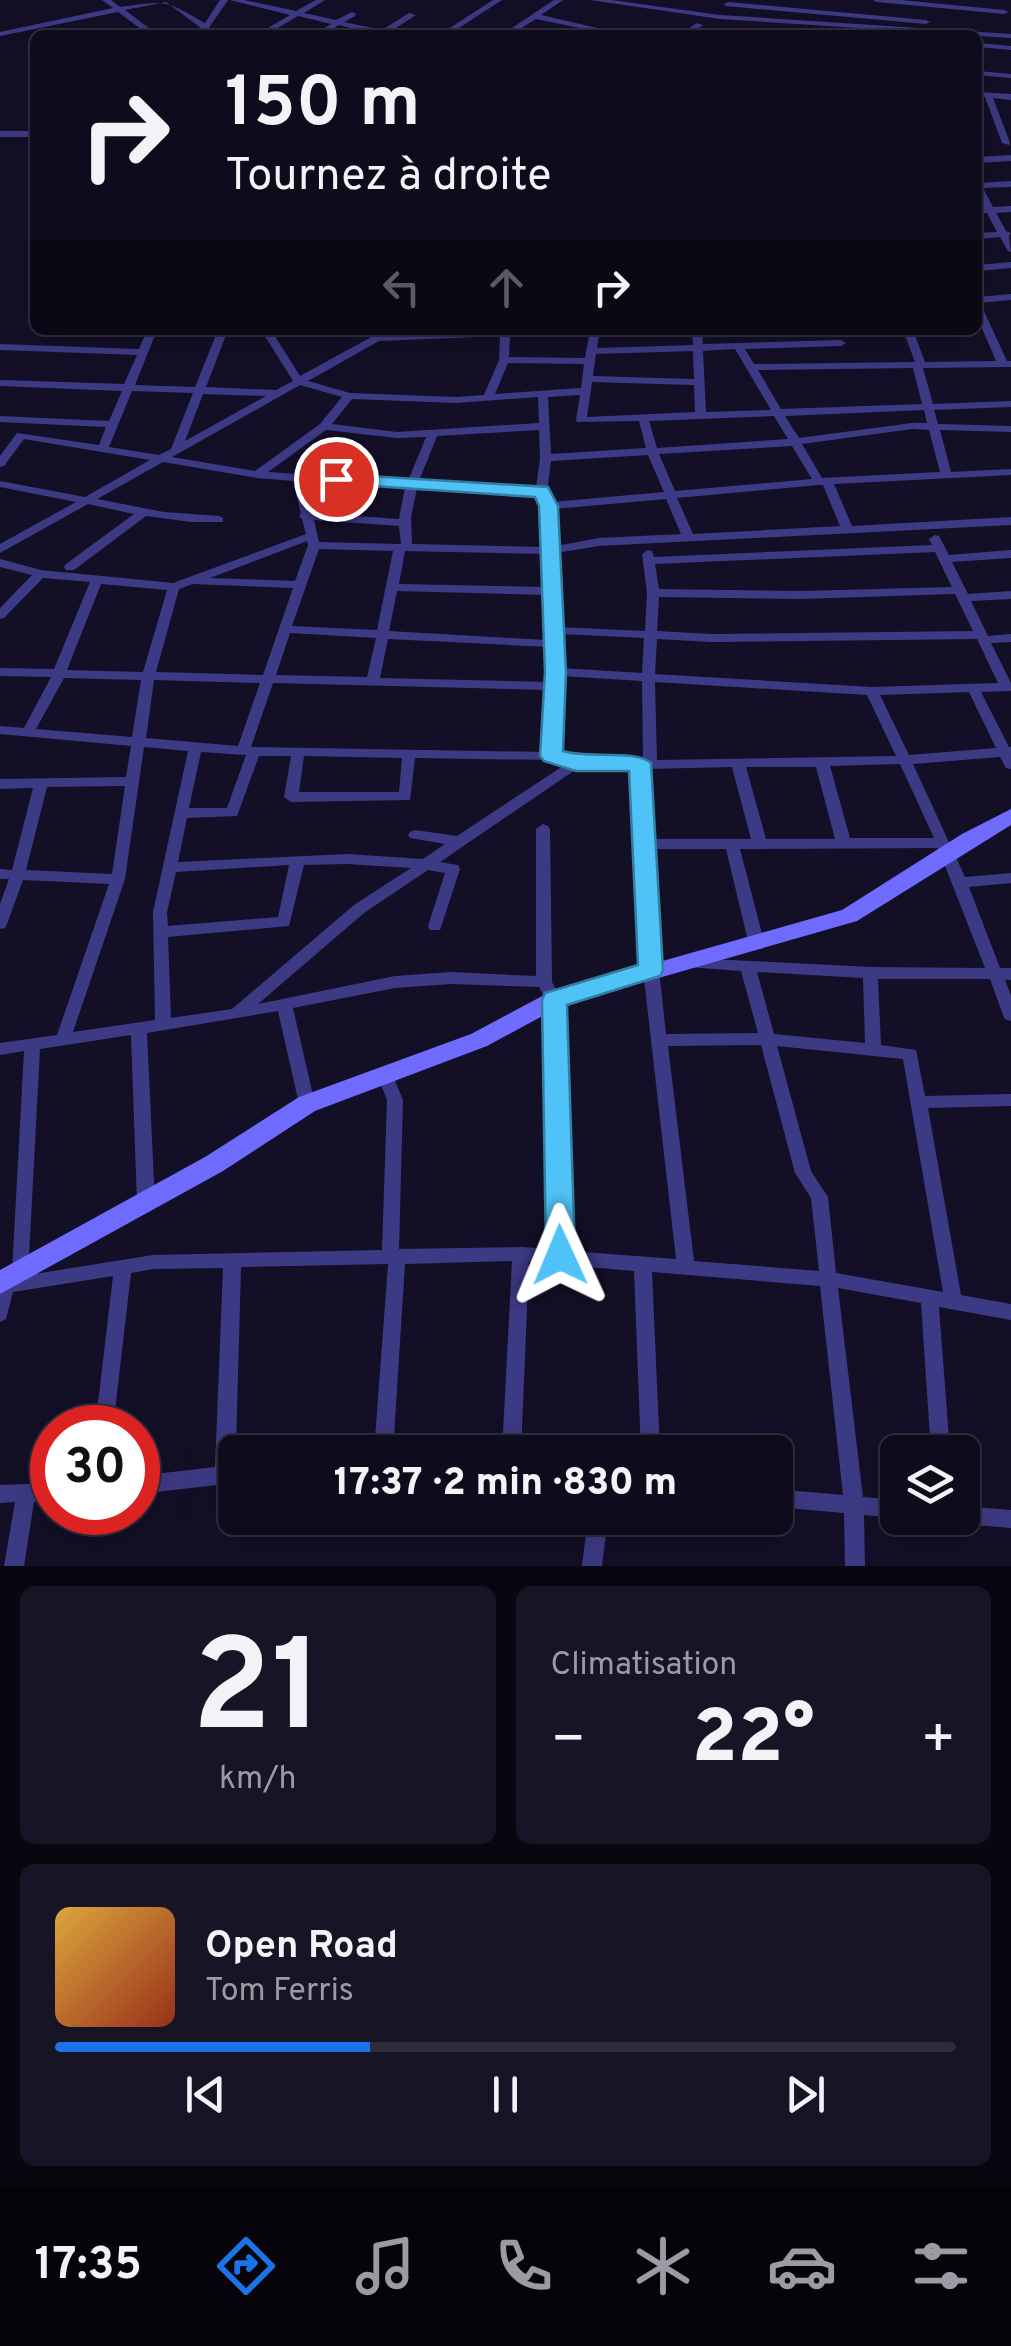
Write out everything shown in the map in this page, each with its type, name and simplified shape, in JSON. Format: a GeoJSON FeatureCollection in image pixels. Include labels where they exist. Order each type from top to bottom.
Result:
{"type":"FeatureCollection","features":[{"type":"Feature","properties":{"kind":"street"},"geometry":{"type":"LineString","coordinates":[[106,0],[147,30]]}},
{"type":"Feature","properties":{"kind":"street"},"geometry":{"type":"LineString","coordinates":[[0,34],[166,0],[203,30]]}},
{"type":"Feature","properties":{"kind":"street"},"geometry":{"type":"LineString","coordinates":[[205,30],[224,0]]}},
{"type":"Feature","properties":{"kind":"street"},"geometry":{"type":"LineString","coordinates":[[234,0],[368,30]]}},
{"type":"Feature","properties":{"kind":"street"},"geometry":{"type":"LineString","coordinates":[[270,30],[321,0]]}},
{"type":"Feature","properties":{"kind":"street"},"geometry":{"type":"LineString","coordinates":[[451,30],[498,0]]}},
{"type":"Feature","properties":{"kind":"street"},"geometry":{"type":"LineString","coordinates":[[513,30],[559,0]]}},
{"type":"Feature","properties":{"kind":"street"},"geometry":{"type":"LineString","coordinates":[[594,0],[720,18],[887,30]]}},
{"type":"Feature","properties":{"kind":"street"},"geometry":{"type":"LineString","coordinates":[[664,11],[670,0]]}},
{"type":"Feature","properties":{"kind":"street"},"geometry":{"type":"LineString","coordinates":[[876,0],[1006,13]]}},
{"type":"Feature","properties":{"kind":"street"},"geometry":{"type":"LineString","coordinates":[[720,18],[729,2],[926,22]]}},
{"type":"Feature","properties":{"kind":"street"},"geometry":{"type":"LineString","coordinates":[[973,30],[1006,13]]}},
{"type":"Feature","properties":{"kind":"street"},"geometry":{"type":"LineString","coordinates":[[325,30],[352,14]]}},
{"type":"Feature","properties":{"kind":"street"},"geometry":{"type":"LineString","coordinates":[[391,30],[412,15]]}},
{"type":"Feature","properties":{"kind":"street"},"geometry":{"type":"LineString","coordinates":[[534,16],[600,30]]}},
{"type":"Feature","properties":{"kind":"street"},"geometry":{"type":"LineString","coordinates":[[692,30],[698,25]]}},
{"type":"Feature","properties":{"kind":"street"},"geometry":{"type":"LineString","coordinates":[[630,30],[636,26]]}},
{"type":"Feature","properties":{"kind":"street"},"geometry":{"type":"LineString","coordinates":[[873,30],[880,29]]}},
{"type":"Feature","properties":{"kind":"street"},"geometry":{"type":"LineString","coordinates":[[982,35],[1011,36]]}},
{"type":"Feature","properties":{"kind":"street"},"geometry":{"type":"LineString","coordinates":[[982,45],[1011,48]]}},
{"type":"Feature","properties":{"kind":"street"},"geometry":{"type":"LineString","coordinates":[[982,72],[1011,76]]}},
{"type":"Feature","properties":{"kind":"street"},"geometry":{"type":"LineString","coordinates":[[982,95],[1011,97]]}},
{"type":"Feature","properties":{"kind":"street"},"geometry":{"type":"LineString","coordinates":[[982,95],[1006,131],[1006,142]]}},
{"type":"Feature","properties":{"kind":"street"},"geometry":{"type":"LineString","coordinates":[[982,115],[996,115]]}},
{"type":"Feature","properties":{"kind":"street"},"geometry":{"type":"LineString","coordinates":[[0,134],[30,134]]}},
{"type":"Feature","properties":{"kind":"street"},"geometry":{"type":"LineString","coordinates":[[982,160],[1011,158]]}},
{"type":"Feature","properties":{"kind":"street"},"geometry":{"type":"LineString","coordinates":[[982,187],[1011,184]]}},
{"type":"Feature","properties":{"kind":"street"},"geometry":{"type":"LineString","coordinates":[[982,195],[1007,234],[1011,249]]}},
{"type":"Feature","properties":{"kind":"street"},"geometry":{"type":"LineString","coordinates":[[982,211],[1011,209]]}},
{"type":"Feature","properties":{"kind":"street"},"geometry":{"type":"LineString","coordinates":[[982,236],[1007,234]]}},
{"type":"Feature","properties":{"kind":"street"},"geometry":{"type":"LineString","coordinates":[[982,268],[1011,265]]}},
{"type":"Feature","properties":{"kind":"street"},"geometry":{"type":"LineString","coordinates":[[982,300],[1011,297]]}},
{"type":"Feature","properties":{"kind":"street"},"geometry":{"type":"LineString","coordinates":[[751,367],[1007,364],[982,317]]}},
{"type":"Feature","properties":{"kind":"street"},"geometry":{"type":"LineString","coordinates":[[104,446],[150,335]]}},
{"type":"Feature","properties":{"kind":"street"},"geometry":{"type":"LineString","coordinates":[[176,450],[221,335]]}},
{"type":"Feature","properties":{"kind":"street"},"geometry":{"type":"LineString","coordinates":[[269,335],[298,381],[349,396],[488,398],[544,394],[586,385],[700,382]]}},
{"type":"Feature","properties":{"kind":"street"},"geometry":{"type":"LineString","coordinates":[[0,549],[383,335]]}},
{"type":"Feature","properties":{"kind":"street"},"geometry":{"type":"LineString","coordinates":[[378,338],[474,335]]}},
{"type":"Feature","properties":{"kind":"street"},"geometry":{"type":"LineString","coordinates":[[488,398],[504,360],[506,335]]}},
{"type":"Feature","properties":{"kind":"street"},"geometry":{"type":"LineString","coordinates":[[593,335],[581,420],[1011,404]]}},
{"type":"Feature","properties":{"kind":"street"},"geometry":{"type":"LineString","coordinates":[[697,335],[702,415]]}},
{"type":"Feature","properties":{"kind":"street"},"geometry":{"type":"LineString","coordinates":[[910,335],[946,474]]}},
{"type":"Feature","properties":{"kind":"street"},"geometry":{"type":"LineString","coordinates":[[504,360],[841,343]]}},
{"type":"Feature","properties":{"kind":"street"},"geometry":{"type":"LineString","coordinates":[[0,347],[143,352]]}},
{"type":"Feature","properties":{"kind":"street"},"geometry":{"type":"LineString","coordinates":[[739,347],[823,481],[848,530]]}},
{"type":"Feature","properties":{"kind":"street"},"geometry":{"type":"LineString","coordinates":[[0,383],[277,393]]}},
{"type":"Feature","properties":{"kind":"street"},"geometry":{"type":"LineString","coordinates":[[544,394],[546,458],[542,492],[548,506],[555,679],[552,756]]}},
{"type":"Feature","properties":{"kind":"street"},"geometry":{"type":"LineString","coordinates":[[257,475],[324,426],[349,396]]}},
{"type":"Feature","properties":{"kind":"street"},"geometry":{"type":"LineString","coordinates":[[643,417],[652,452],[688,537]]}},
{"type":"Feature","properties":{"kind":"street"},"geometry":{"type":"LineString","coordinates":[[0,420],[113,424]]}},
{"type":"Feature","properties":{"kind":"street"},"geometry":{"type":"LineString","coordinates":[[324,426],[397,435],[545,426]]}},
{"type":"Feature","properties":{"kind":"street"},"geometry":{"type":"LineString","coordinates":[[546,458],[796,442],[933,426],[1011,429]]}},
{"type":"Feature","properties":{"kind":"street"},"geometry":{"type":"LineString","coordinates":[[372,682],[403,548],[402,523],[410,484],[433,433]]}},
{"type":"Feature","properties":{"kind":"street"},"geometry":{"type":"LineString","coordinates":[[1,463],[22,435],[257,475],[542,492]]}},
{"type":"Feature","properties":{"kind":"street"},"geometry":{"type":"LineString","coordinates":[[548,506],[823,481],[1011,472]]}},
{"type":"Feature","properties":{"kind":"street"},"geometry":{"type":"LineString","coordinates":[[180,813],[232,813],[268,679],[313,541],[298,477]]}},
{"type":"Feature","properties":{"kind":"street"},"geometry":{"type":"LineString","coordinates":[[0,484],[175,519],[219,520]]}},
{"type":"Feature","properties":{"kind":"street"},"geometry":{"type":"LineString","coordinates":[[70,567],[144,512]]}},
{"type":"Feature","properties":{"kind":"street"},"geometry":{"type":"LineString","coordinates":[[305,516],[402,523]]}},
{"type":"Feature","properties":{"kind":"street"},"geometry":{"type":"LineString","coordinates":[[0,563],[40,574],[174,587],[313,541],[403,548],[550,551],[688,537],[1011,521]]}},
{"type":"Feature","properties":{"kind":"street"},"geometry":{"type":"LineString","coordinates":[[0,672],[372,682],[648,679],[872,691],[1008,687],[929,527]]}},
{"type":"Feature","properties":{"kind":"street"},"geometry":{"type":"LineString","coordinates":[[644,540],[653,593],[644,844],[651,970],[686,1269]]}},
{"type":"Feature","properties":{"kind":"street"},"geometry":{"type":"LineString","coordinates":[[650,562],[1011,554]]}},
{"type":"Feature","properties":{"kind":"street"},"geometry":{"type":"LineString","coordinates":[[0,615],[40,574]]}},
{"type":"Feature","properties":{"kind":"street"},"geometry":{"type":"LineString","coordinates":[[28,732],[60,674],[96,579]]}},
{"type":"Feature","properties":{"kind":"street"},"geometry":{"type":"LineString","coordinates":[[190,581],[300,585]]}},
{"type":"Feature","properties":{"kind":"street"},"geometry":{"type":"LineString","coordinates":[[63,1039],[118,879],[148,678],[174,587]]}},
{"type":"Feature","properties":{"kind":"street"},"geometry":{"type":"LineString","coordinates":[[392,587],[552,591]]}},
{"type":"Feature","properties":{"kind":"street"},"geometry":{"type":"LineString","coordinates":[[653,593],[1011,595]]}},
{"type":"Feature","properties":{"kind":"street"},"geometry":{"type":"LineString","coordinates":[[285,629],[382,636],[1011,638]]}},
{"type":"Feature","properties":{"kind":"street"},"geometry":{"type":"LineString","coordinates":[[0,730],[249,752],[552,756],[576,763],[902,762],[1009,756],[974,688]]}},
{"type":"Feature","properties":{"kind":"street"},"geometry":{"type":"LineString","coordinates":[[872,691],[1004,975],[1011,1015]]}},
{"type":"Feature","properties":{"kind":"street"},"geometry":{"type":"LineString","coordinates":[[163,1026],[160,932],[168,866],[195,747]]}},
{"type":"Feature","properties":{"kind":"street"},"geometry":{"type":"LineString","coordinates":[[298,752],[291,797],[405,797],[409,754]]}},
{"type":"Feature","properties":{"kind":"street"},"geometry":{"type":"LineString","coordinates":[[738,762],[760,844]]}},
{"type":"Feature","properties":{"kind":"street"},"geometry":{"type":"LineString","coordinates":[[822,762],[844,844]]}},
{"type":"Feature","properties":{"kind":"street"},"geometry":{"type":"LineString","coordinates":[[236,1014],[359,909],[576,763]]}},
{"type":"Feature","properties":{"kind":"street"},"geometry":{"type":"LineString","coordinates":[[0,784],[131,781]]}},
{"type":"Feature","properties":{"kind":"street"},"geometry":{"type":"LineString","coordinates":[[1,920],[18,875],[41,784]]}},
{"type":"Feature","properties":{"kind":"street"},"geometry":{"type":"LineString","coordinates":[[0,1049],[236,1014],[395,982],[450,978],[549,991],[692,963],[850,916],[886,896],[945,848],[1011,816]]}},
{"type":"Feature","properties":{"kind":"street"},"geometry":{"type":"LineString","coordinates":[[543,829],[560,1255]]}},
{"type":"Feature","properties":{"kind":"street"},"geometry":{"type":"LineString","coordinates":[[415,835],[462,842]]}},
{"type":"Feature","properties":{"kind":"street"},"geometry":{"type":"LineString","coordinates":[[644,844],[945,848]]}},
{"type":"Feature","properties":{"kind":"street"},"geometry":{"type":"LineString","coordinates":[[732,844],[757,945]]}},
{"type":"Feature","properties":{"kind":"street"},"geometry":{"type":"LineString","coordinates":[[168,866],[297,862],[429,864],[452,869],[434,926]]}},
{"type":"Feature","properties":{"kind":"street"},"geometry":{"type":"LineString","coordinates":[[160,932],[284,922],[297,862]]}},
{"type":"Feature","properties":{"kind":"street"},"geometry":{"type":"LineString","coordinates":[[0,874],[118,879]]}},
{"type":"Feature","properties":{"kind":"street"},"geometry":{"type":"LineString","coordinates":[[960,882],[1011,878]]}},
{"type":"Feature","properties":{"kind":"street"},"geometry":{"type":"LineString","coordinates":[[692,963],[870,973],[1004,975]]}},
{"type":"Feature","properties":{"kind":"street"},"geometry":{"type":"LineString","coordinates":[[748,968],[802,1173],[819,1197],[854,1506],[855,1566]]}},
{"type":"Feature","properties":{"kind":"street"},"geometry":{"type":"LineString","coordinates":[[870,973],[873,1050]]}},
{"type":"Feature","properties":{"kind":"street"},"geometry":{"type":"LineString","coordinates":[[7,1281],[146,1203],[307,1104],[479,1040],[549,991]]}},
{"type":"Feature","properties":{"kind":"street"},"geometry":{"type":"LineString","coordinates":[[284,1005],[307,1104]]}},
{"type":"Feature","properties":{"kind":"street"},"geometry":{"type":"LineString","coordinates":[[139,1030],[146,1203]]}},
{"type":"Feature","properties":{"kind":"street"},"geometry":{"type":"LineString","coordinates":[[659,1040],[765,1039],[910,1054],[953,1301]]}},
{"type":"Feature","properties":{"kind":"street"},"geometry":{"type":"LineString","coordinates":[[0,1314],[7,1281],[32,1043]]}},
{"type":"Feature","properties":{"kind":"street"},"geometry":{"type":"LineString","coordinates":[[384,1435],[394,1257],[395,1100],[385,1075]]}},
{"type":"Feature","properties":{"kind":"street"},"geometry":{"type":"LineString","coordinates":[[918,1102],[1011,1100]]}},
{"type":"Feature","properties":{"kind":"street"},"geometry":{"type":"LineString","coordinates":[[511,1435],[521,1254]]}},
{"type":"Feature","properties":{"kind":"street"},"geometry":{"type":"LineString","coordinates":[[7,1281],[153,1262],[560,1255],[643,1266],[828,1279],[1011,1312]]}},
{"type":"Feature","properties":{"kind":"street"},"geometry":{"type":"LineString","coordinates":[[230,1435],[232,1260]]}},
{"type":"Feature","properties":{"kind":"street"},"geometry":{"type":"LineString","coordinates":[[643,1266],[649,1435]]}},
{"type":"Feature","properties":{"kind":"street"},"geometry":{"type":"LineString","coordinates":[[107,1405],[123,1267]]}},
{"type":"Feature","properties":{"kind":"street"},"geometry":{"type":"LineString","coordinates":[[929,1297],[940,1435]]}},
{"type":"Feature","properties":{"kind":"street"},"geometry":{"type":"LineString","coordinates":[[160,1482],[218,1475]]}},
{"type":"Feature","properties":{"kind":"street"},"geometry":{"type":"LineString","coordinates":[[14,1566],[26,1493]]}},
{"type":"Feature","properties":{"kind":"street"},"geometry":{"type":"LineString","coordinates":[[0,1494],[30,1493]]}},
{"type":"Feature","properties":{"kind":"street"},"geometry":{"type":"LineString","coordinates":[[793,1500],[880,1508]]}},
{"type":"Feature","properties":{"kind":"street"},"geometry":{"type":"LineString","coordinates":[[980,1516],[1011,1519]]}},
{"type":"Feature","properties":{"kind":"street"},"geometry":{"type":"LineString","coordinates":[[592,1566],[596,1535]]}},
{"type":"Feature","properties":{"kind":"route"},"geometry":{"type":"LineString","coordinates":[[336,479],[542,492],[548,506],[556,672],[552,756],[576,763],[640,763],[651,970],[554,1000],[560,1255]]}}]}
